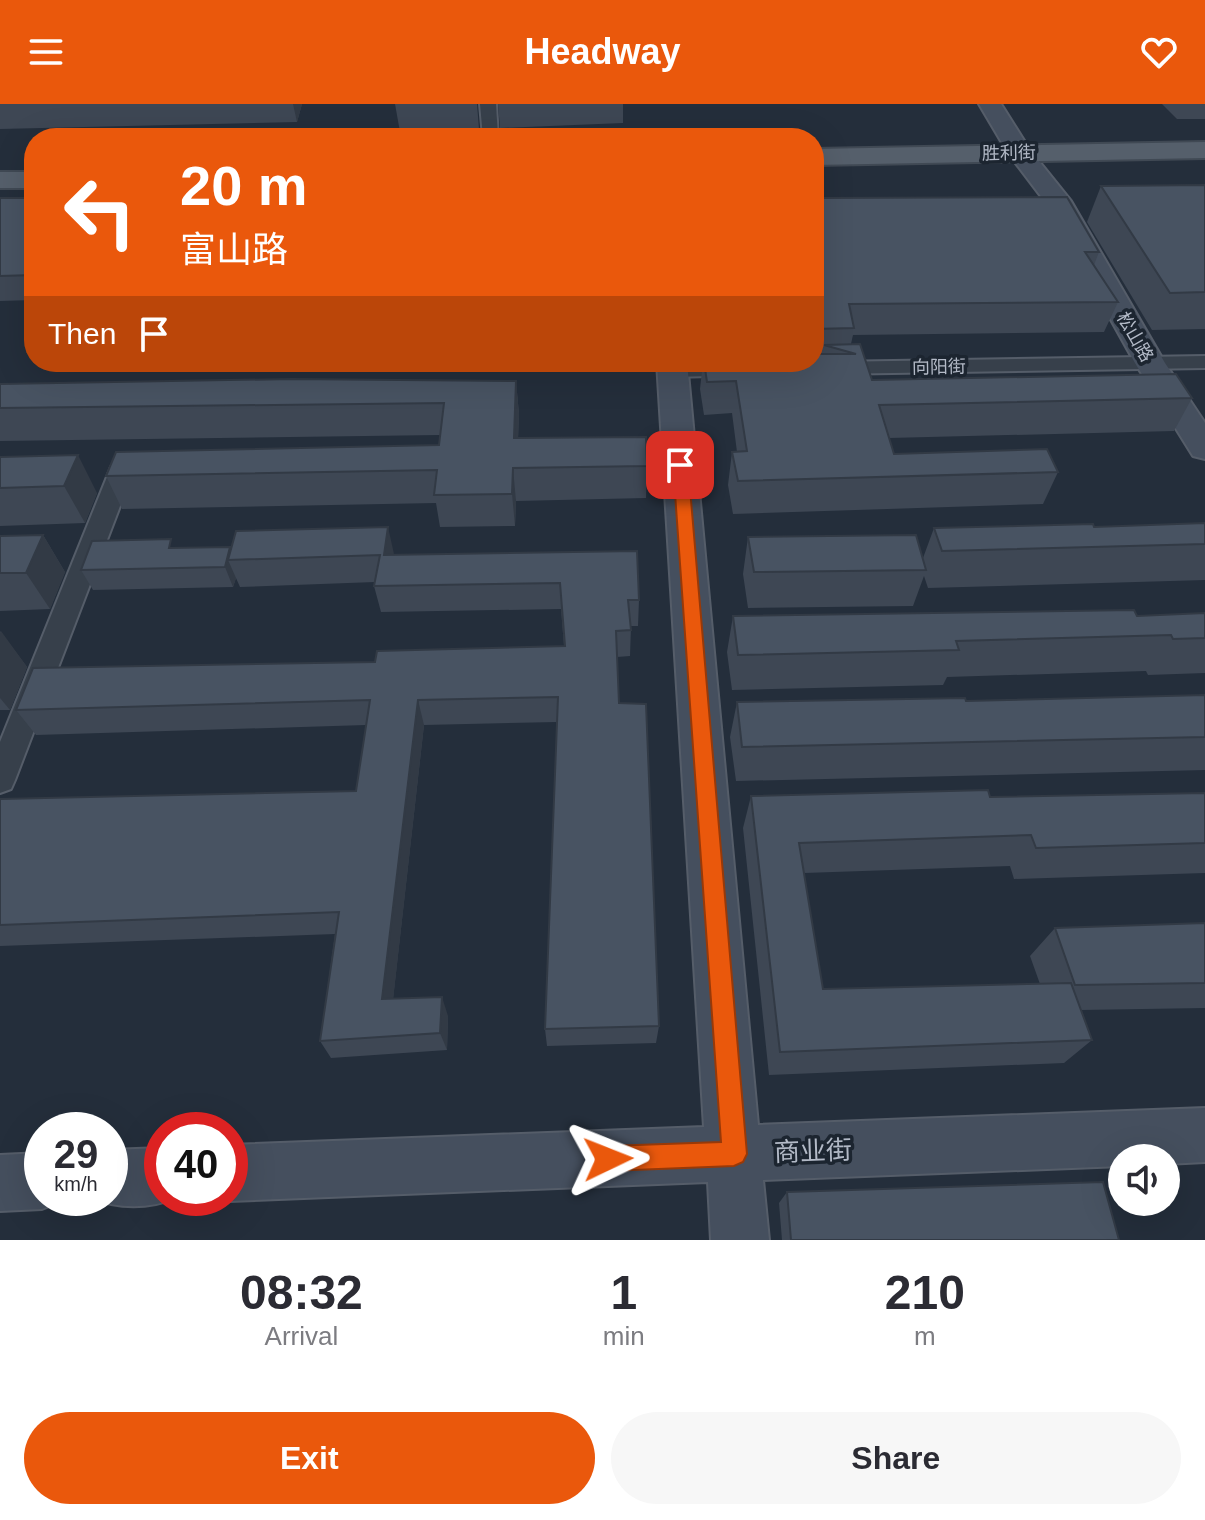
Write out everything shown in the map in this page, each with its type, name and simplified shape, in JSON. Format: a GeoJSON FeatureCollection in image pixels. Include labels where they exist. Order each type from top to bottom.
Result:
{"type":"FeatureCollection","features":[{"type":"Feature","properties":{"kind":"main road","name":"胜利街"},"geometry":{"type":"LineString","coordinates":[[824,165],[1205,150]]}},
{"type":"Feature","properties":{"kind":"main road","name":"胜利街"},"geometry":{"type":"LineString","coordinates":[[824,157],[1205,159]]}},
{"type":"Feature","properties":{"kind":"main road"},"geometry":{"type":"LineString","coordinates":[[0,169],[24,168]]}},
{"type":"Feature","properties":{"kind":"main road"},"geometry":{"type":"LineString","coordinates":[[0,180],[24,180]]}},
{"type":"Feature","properties":{"kind":"street"},"geometry":{"type":"LineString","coordinates":[[488,104],[490,128]]}},
{"type":"Feature","properties":{"kind":"street","name":"松山路"},"geometry":{"type":"LineString","coordinates":[[990,104],[1023,157],[1058,201],[1150,363],[1205,448]]}},
{"type":"Feature","properties":{"kind":"street","name":"向阳街"},"geometry":{"type":"LineString","coordinates":[[824,369],[1205,362]]}},
{"type":"Feature","properties":{"kind":"street"},"geometry":{"type":"LineString","coordinates":[[673,372],[740,1240]]}},
{"type":"Feature","properties":{"kind":"street"},"geometry":{"type":"LineString","coordinates":[[0,780],[123,467]]}},
{"type":"Feature","properties":{"kind":"street","name":"商业街"},"geometry":{"type":"LineString","coordinates":[[248,1172],[1205,1135]]}},
{"type":"Feature","properties":{"kind":"street"},"geometry":{"type":"LineString","coordinates":[[0,1183],[24,1182]]}},
{"type":"Feature","properties":{"kind":"building"},"geometry":{"type":"Polygon","coordinates":[[[1205,185],[1205,292],[1170,293],[1101,186],[1205,185]]]}},
{"type":"Feature","properties":{"kind":"building"},"geometry":{"type":"Polygon","coordinates":[[[1067,197],[1099,252],[1085,252],[1118,302],[849,304],[854,328],[824,329],[824,198],[1067,197]]]}},
{"type":"Feature","properties":{"kind":"building"},"geometry":{"type":"Polygon","coordinates":[[[0,198],[24,198],[24,275],[0,276],[0,198]]]}},
{"type":"Feature","properties":{"kind":"building"},"geometry":{"type":"Polygon","coordinates":[[[860,344],[872,380],[1176,374],[1192,398],[879,405],[894,454],[1047,449],[1058,472],[738,481],[732,452],[747,451],[736,381],[707,382],[706,372],[824,372],[824,354],[856,354],[824,345],[860,344]]]}},
{"type":"Feature","properties":{"kind":"building"},"geometry":{"type":"Polygon","coordinates":[[[292,379],[516,381],[514,438],[646,437],[647,466],[513,468],[512,494],[434,495],[437,470],[106,476],[116,452],[439,445],[444,403],[0,408],[0,384],[292,379]]]}},
{"type":"Feature","properties":{"kind":"building"},"geometry":{"type":"Polygon","coordinates":[[[78,455],[64,486],[0,488],[0,457],[78,455]]]}},
{"type":"Feature","properties":{"kind":"building"},"geometry":{"type":"Polygon","coordinates":[[[1205,523],[1205,544],[942,551],[934,528],[1093,524],[1094,527],[1205,523]]]}},
{"type":"Feature","properties":{"kind":"building"},"geometry":{"type":"Polygon","coordinates":[[[388,527],[384,555],[637,551],[639,600],[628,600],[631,630],[616,631],[619,703],[646,704],[659,1026],[545,1029],[558,697],[418,700],[382,999],[442,997],[440,1033],[320,1041],[339,912],[0,925],[0,799],[356,791],[370,700],[16,710],[33,668],[375,662],[377,651],[565,646],[560,583],[374,586],[380,555],[228,560],[236,531],[388,527]]]}},
{"type":"Feature","properties":{"kind":"building"},"geometry":{"type":"Polygon","coordinates":[[[43,535],[26,573],[0,573],[0,536],[43,535]]]}},
{"type":"Feature","properties":{"kind":"building"},"geometry":{"type":"Polygon","coordinates":[[[916,535],[926,570],[754,572],[748,537],[916,535]]]}},
{"type":"Feature","properties":{"kind":"building"},"geometry":{"type":"Polygon","coordinates":[[[171,539],[169,548],[230,547],[225,567],[81,570],[92,541],[171,539]]]}},
{"type":"Feature","properties":{"kind":"building"},"geometry":{"type":"Polygon","coordinates":[[[1134,610],[1137,616],[1205,613],[1205,638],[1173,639],[1171,635],[956,641],[959,650],[738,655],[733,616],[1134,610]]]}},
{"type":"Feature","properties":{"kind":"building"},"geometry":{"type":"Polygon","coordinates":[[[1205,695],[1205,737],[742,747],[737,702],[965,698],[966,701],[1205,695]]]}},
{"type":"Feature","properties":{"kind":"building"},"geometry":{"type":"Polygon","coordinates":[[[988,790],[990,797],[1205,793],[1205,843],[1036,848],[1031,835],[799,843],[823,989],[1071,983],[1092,1040],[780,1052],[751,796],[988,790]]]}},
{"type":"Feature","properties":{"kind":"building"},"geometry":{"type":"Polygon","coordinates":[[[1205,923],[1205,983],[1075,985],[1055,928],[1205,923]]]}},
{"type":"Feature","properties":{"kind":"building"},"geometry":{"type":"Polygon","coordinates":[[[1103,1182],[1108,1216],[1112,1216],[1119,1240],[791,1240],[787,1192],[1103,1182]]]}},
{"type":"Feature","properties":{"kind":"route"},"geometry":{"type":"LineString","coordinates":[[608,1159],[734,1154],[680,465]]}}]}
